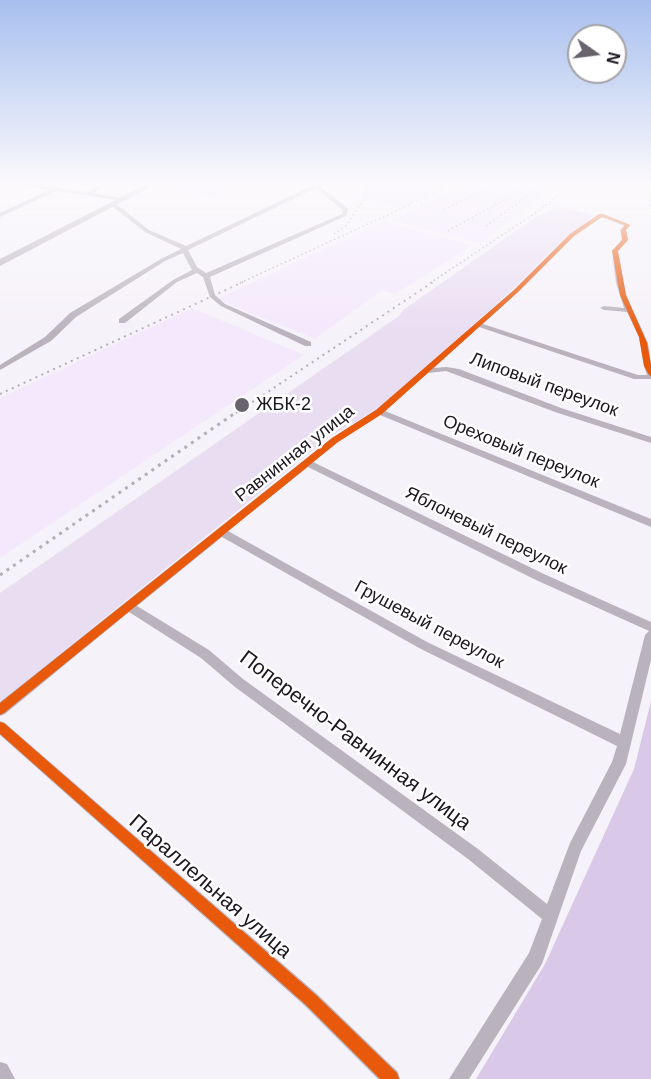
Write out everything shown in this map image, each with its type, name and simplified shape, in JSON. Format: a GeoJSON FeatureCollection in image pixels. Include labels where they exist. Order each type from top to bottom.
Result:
{"type":"FeatureCollection","features":[{"type":"Feature","properties":{"kind":"main road"},"geometry":{"type":"LineString","coordinates":[[0,262],[58,232]]}},
{"type":"Feature","properties":{"kind":"street"},"geometry":{"type":"LineString","coordinates":[[150,232],[183,246],[197,270],[206,276],[212,296],[223,305],[308,344]]}},
{"type":"Feature","properties":{"kind":"street"},"geometry":{"type":"LineString","coordinates":[[0,368],[48,339],[73,315],[184,249],[220,232]]}},
{"type":"Feature","properties":{"kind":"street"},"geometry":{"type":"LineString","coordinates":[[206,276],[305,232]]}},
{"type":"Feature","properties":{"kind":"street","name":"Равнинная улица"},"geometry":{"type":"LineString","coordinates":[[0,710],[335,440],[379,412],[479,325],[576,232]]}},
{"type":"Feature","properties":{"kind":"street","name":"Равнинная улица"},"geometry":{"type":"LineString","coordinates":[[623,232],[625,240],[615,251],[624,299],[629,310]]}},
{"type":"Feature","properties":{"kind":"street"},"geometry":{"type":"LineString","coordinates":[[122,321],[175,281],[197,270]]}},
{"type":"Feature","properties":{"kind":"street"},"geometry":{"type":"LineString","coordinates":[[479,325],[637,377],[651,376],[646,365],[645,345],[636,319],[629,310],[604,308]]}},
{"type":"Feature","properties":{"kind":"street","name":"Липовый переулок"},"geometry":{"type":"LineString","coordinates":[[425,371],[446,369],[456,371],[558,410],[651,440]]}},
{"type":"Feature","properties":{"kind":"street","name":"Ореховый переулок"},"geometry":{"type":"LineString","coordinates":[[379,412],[651,523]]}},
{"type":"Feature","properties":{"kind":"street","name":"Яблоневый переулок"},"geometry":{"type":"LineString","coordinates":[[308,463],[540,577],[651,627]]}},
{"type":"Feature","properties":{"kind":"street","name":"Грушевый переулок"},"geometry":{"type":"LineString","coordinates":[[221,532],[423,645],[624,742]]}},
{"type":"Feature","properties":{"kind":"street","name":"Поперечно-Равнинная улица"},"geometry":{"type":"LineString","coordinates":[[130,607],[205,654],[239,683],[473,854],[550,916]]}},
{"type":"Feature","properties":{"kind":"street"},"geometry":{"type":"LineString","coordinates":[[458,1079],[536,957],[575,848],[619,764],[651,635]]}},
{"type":"Feature","properties":{"kind":"street","name":"Параллельная улица"},"geometry":{"type":"LineString","coordinates":[[0,727],[311,1000],[391,1079]]}},
{"type":"Feature","properties":{"kind":"street"},"geometry":{"type":"LineString","coordinates":[[0,1071],[6,1079]]}},
{"type":"Feature","properties":{"kind":"shaded area"},"geometry":{"type":"Polygon","coordinates":[[[359,232],[426,232],[473,245],[395,294],[382,290],[315,339],[217,299],[359,232]]]}},
{"type":"Feature","properties":{"kind":"shaded area"},"geometry":{"type":"Polygon","coordinates":[[[439,232],[494,232],[480,243],[439,232]]]}},
{"type":"Feature","properties":{"kind":"shaded area"},"geometry":{"type":"Polygon","coordinates":[[[514,232],[572,232],[498,303],[376,410],[329,437],[0,702],[0,593],[399,316],[403,310],[514,232]]]}},
{"type":"Feature","properties":{"kind":"shaded area"},"geometry":{"type":"Polygon","coordinates":[[[192,308],[304,355],[0,558],[0,398],[192,308]]]}},
{"type":"Feature","properties":{"kind":"shaded area"},"geometry":{"type":"Polygon","coordinates":[[[651,701],[651,1079],[476,1079],[545,964],[634,769],[651,701]]]}},
{"type":"Feature","properties":{"kind":"railway"},"geometry":{"type":"LineString","coordinates":[[240,283],[350,232]]}},
{"type":"Feature","properties":{"kind":"railway"},"geometry":{"type":"LineString","coordinates":[[430,283],[506,232]]}},
{"type":"Feature","properties":{"kind":"railway"},"geometry":{"type":"LineString","coordinates":[[0,394],[243,282]]}},
{"type":"Feature","properties":{"kind":"railway"},"geometry":{"type":"LineString","coordinates":[[236,413],[433,282]]}},
{"type":"Feature","properties":{"kind":"railway"},"geometry":{"type":"LineString","coordinates":[[0,575],[238,411]]}},
{"type":"Feature","properties":{"kind":"cycle path"},"geometry":{"type":"LineString","coordinates":[[0,710],[335,440],[379,412],[516,291],[576,232]]}},
{"type":"Feature","properties":{"kind":"cycle path"},"geometry":{"type":"LineString","coordinates":[[623,232],[625,240],[615,251],[617,270],[625,301],[642,337],[651,374]]}},
{"type":"Feature","properties":{"kind":"cycle path"},"geometry":{"type":"LineString","coordinates":[[0,727],[311,1000],[391,1079]]}},
{"type":"Feature","properties":{"kind":"place","name":"ЖБК-2"},"geometry":{"type":"Point","coordinates":[242,405]}}]}
